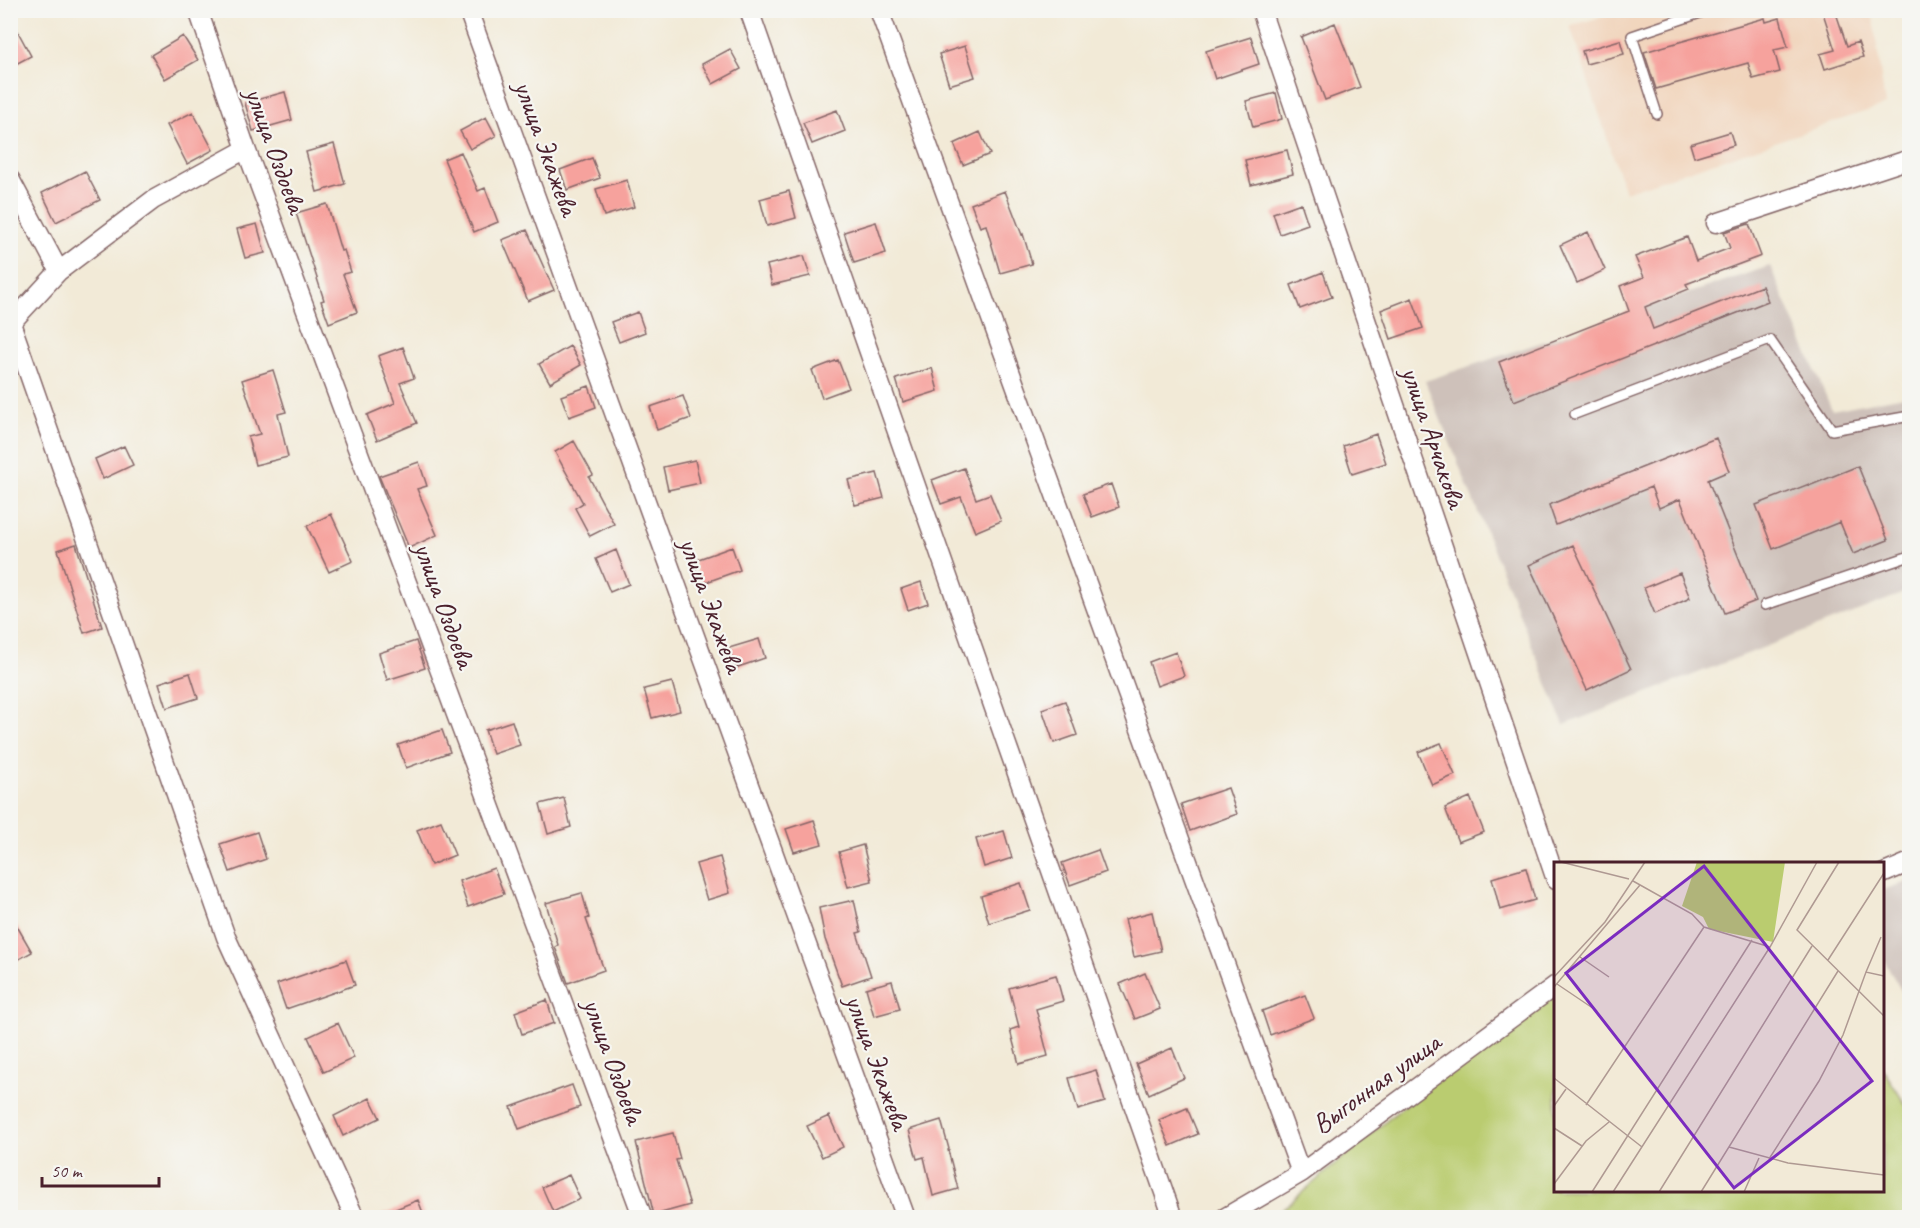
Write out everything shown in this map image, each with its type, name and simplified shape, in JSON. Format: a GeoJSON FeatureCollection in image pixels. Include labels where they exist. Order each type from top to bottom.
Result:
{"type":"FeatureCollection","features":[{"type":"Feature","properties":{"kind":"street","name":"улица Оздоева"},"geometry":{"type":"LineString","coordinates":[[198,10],[246,149],[643,1218]]}},
{"type":"Feature","properties":{"kind":"street","name":"улица Экажева"},"geometry":{"type":"LineString","coordinates":[[468,10],[906,1218]]}},
{"type":"Feature","properties":{"kind":"street"},"geometry":{"type":"LineString","coordinates":[[749,10],[1173,1218]]}},
{"type":"Feature","properties":{"kind":"street"},"geometry":{"type":"LineString","coordinates":[[879,10],[1301,1173]]}},
{"type":"Feature","properties":{"kind":"street","name":"улица Арчакова"},"geometry":{"type":"LineString","coordinates":[[1261,10],[1554,874]]}},
{"type":"Feature","properties":{"kind":"street"},"geometry":{"type":"LineString","coordinates":[[246,149],[153,200],[59,271],[10,323],[226,937],[355,1218]]}},
{"type":"Feature","properties":{"kind":"street"},"geometry":{"type":"LineString","coordinates":[[1716,223],[1910,159]]}},
{"type":"Feature","properties":{"kind":"street"},"geometry":{"type":"LineString","coordinates":[[10,179],[59,271]]}},
{"type":"Feature","properties":{"kind":"street"},"geometry":{"type":"LineString","coordinates":[[1884,873],[1910,862]]}},
{"type":"Feature","properties":{"kind":"street","name":"Выгонная улица"},"geometry":{"type":"LineString","coordinates":[[1224,1218],[1301,1173],[1554,986]]}},
{"type":"Feature","properties":{"kind":"lane"},"geometry":{"type":"LineString","coordinates":[[1656,114],[1632,36],[1703,11]]}},
{"type":"Feature","properties":{"kind":"lane"},"geometry":{"type":"LineString","coordinates":[[1575,414],[1770,340],[1832,430],[1910,416]]}},
{"type":"Feature","properties":{"kind":"lane"},"geometry":{"type":"LineString","coordinates":[[1766,604],[1910,556]]}},
{"type":"Feature","properties":{"kind":"shaded area"},"geometry":{"type":"Polygon","coordinates":[[[1622,11],[1872,11],[1885,105],[1625,192],[1570,26],[1622,11]]]}},
{"type":"Feature","properties":{"kind":"shaded area"},"geometry":{"type":"Polygon","coordinates":[[[1770,266],[1832,410],[1909,395],[1909,591],[1564,725],[1425,381],[1770,266]]]}},
{"type":"Feature","properties":{"kind":"shaded area"},"geometry":{"type":"Polygon","coordinates":[[[1910,881],[1909,1004],[1884,960],[1884,890],[1910,881]]]}},
{"type":"Feature","properties":{"kind":"green space"},"geometry":{"type":"Polygon","coordinates":[[[1548,984],[1554,985],[1554,1192],[1884,1192],[1884,1071],[1909,1110],[1909,1217],[1272,1218],[1548,984]]]}},
{"type":"Feature","properties":{"kind":"building"},"geometry":{"type":"Polygon","coordinates":[[[1822,10],[1835,10],[1847,46],[1858,42],[1863,57],[1825,69],[1820,54],[1835,50],[1822,10]]]}},
{"type":"Feature","properties":{"kind":"building"},"geometry":{"type":"Polygon","coordinates":[[[10,17],[31,56],[10,67],[10,17]]]}},
{"type":"Feature","properties":{"kind":"building"},"geometry":{"type":"Polygon","coordinates":[[[1765,18],[1766,22],[1780,18],[1788,47],[1774,50],[1780,72],[1753,79],[1748,63],[1656,89],[1644,52],[1765,18]]]}},
{"type":"Feature","properties":{"kind":"building"},"geometry":{"type":"Polygon","coordinates":[[[1335,23],[1360,87],[1325,100],[1301,37],[1335,23]]]}},
{"type":"Feature","properties":{"kind":"building"},"geometry":{"type":"Polygon","coordinates":[[[183,36],[198,60],[165,79],[151,55],[183,36]]]}},
{"type":"Feature","properties":{"kind":"building"},"geometry":{"type":"Polygon","coordinates":[[[1251,37],[1259,64],[1215,79],[1206,51],[1251,37]]]}},
{"type":"Feature","properties":{"kind":"building"},"geometry":{"type":"Polygon","coordinates":[[[1620,40],[1624,54],[1586,64],[1582,51],[1620,40]]]}},
{"type":"Feature","properties":{"kind":"building"},"geometry":{"type":"Polygon","coordinates":[[[965,46],[975,77],[949,85],[939,54],[965,46]]]}},
{"type":"Feature","properties":{"kind":"building"},"geometry":{"type":"Polygon","coordinates":[[[730,49],[741,69],[713,84],[702,64],[730,49]]]}},
{"type":"Feature","properties":{"kind":"building"},"geometry":{"type":"Polygon","coordinates":[[[285,92],[292,120],[253,131],[245,103],[285,92]]]}},
{"type":"Feature","properties":{"kind":"building"},"geometry":{"type":"Polygon","coordinates":[[[1276,93],[1282,119],[1253,127],[1246,101],[1276,93]]]}},
{"type":"Feature","properties":{"kind":"building"},"geometry":{"type":"Polygon","coordinates":[[[837,110],[845,131],[812,144],[803,123],[837,110]]]}},
{"type":"Feature","properties":{"kind":"building"},"geometry":{"type":"Polygon","coordinates":[[[193,112],[213,150],[187,164],[167,125],[193,112]]]}},
{"type":"Feature","properties":{"kind":"building"},"geometry":{"type":"Polygon","coordinates":[[[486,117],[496,136],[470,149],[460,131],[486,117]]]}},
{"type":"Feature","properties":{"kind":"building"},"geometry":{"type":"Polygon","coordinates":[[[980,132],[990,154],[963,165],[954,144],[980,132]]]}},
{"type":"Feature","properties":{"kind":"building"},"geometry":{"type":"Polygon","coordinates":[[[1730,132],[1734,145],[1694,157],[1690,144],[1730,132]]]}},
{"type":"Feature","properties":{"kind":"building"},"geometry":{"type":"Polygon","coordinates":[[[334,144],[345,184],[317,192],[306,152],[334,144]]]}},
{"type":"Feature","properties":{"kind":"building"},"geometry":{"type":"Polygon","coordinates":[[[1287,150],[1293,174],[1251,185],[1245,160],[1287,150]]]}},
{"type":"Feature","properties":{"kind":"building"},"geometry":{"type":"Polygon","coordinates":[[[461,152],[478,191],[485,188],[498,222],[474,232],[444,159],[461,152]]]}},
{"type":"Feature","properties":{"kind":"building"},"geometry":{"type":"Polygon","coordinates":[[[592,158],[600,178],[567,190],[560,170],[592,158]]]}},
{"type":"Feature","properties":{"kind":"building"},"geometry":{"type":"Polygon","coordinates":[[[85,171],[100,200],[56,222],[42,193],[85,171]]]}},
{"type":"Feature","properties":{"kind":"building"},"geometry":{"type":"Polygon","coordinates":[[[627,180],[634,207],[604,216],[596,189],[627,180]]]}},
{"type":"Feature","properties":{"kind":"building"},"geometry":{"type":"Polygon","coordinates":[[[789,191],[796,218],[767,226],[760,199],[789,191]]]}},
{"type":"Feature","properties":{"kind":"building"},"geometry":{"type":"Polygon","coordinates":[[[1005,191],[1023,234],[1032,264],[1000,273],[986,225],[980,227],[971,204],[1005,191]]]}},
{"type":"Feature","properties":{"kind":"building"},"geometry":{"type":"Polygon","coordinates":[[[1301,203],[1308,224],[1280,234],[1273,213],[1301,203]]]}},
{"type":"Feature","properties":{"kind":"building"},"geometry":{"type":"Polygon","coordinates":[[[327,204],[341,251],[344,250],[351,272],[343,274],[357,312],[329,323],[321,301],[324,300],[296,213],[327,204]]]}},
{"type":"Feature","properties":{"kind":"building"},"geometry":{"type":"Polygon","coordinates":[[[876,222],[886,253],[854,263],[844,232],[876,222]]]}},
{"type":"Feature","properties":{"kind":"building"},"geometry":{"type":"Polygon","coordinates":[[[257,224],[265,253],[245,258],[237,229],[257,224]]]}},
{"type":"Feature","properties":{"kind":"building"},"geometry":{"type":"Polygon","coordinates":[[[1749,224],[1761,256],[1686,284],[1689,289],[1645,307],[1653,329],[1762,286],[1768,301],[1514,401],[1499,362],[1629,311],[1620,286],[1644,277],[1635,257],[1687,237],[1696,261],[1730,248],[1724,232],[1749,224]]]}},
{"type":"Feature","properties":{"kind":"building"},"geometry":{"type":"Polygon","coordinates":[[[527,230],[554,290],[528,301],[502,240],[527,230]]]}},
{"type":"Feature","properties":{"kind":"building"},"geometry":{"type":"Polygon","coordinates":[[[1588,232],[1605,270],[1577,283],[1560,245],[1588,232]]]}},
{"type":"Feature","properties":{"kind":"building"},"geometry":{"type":"Polygon","coordinates":[[[804,256],[810,276],[772,285],[767,265],[804,256]]]}},
{"type":"Feature","properties":{"kind":"building"},"geometry":{"type":"Polygon","coordinates":[[[1323,272],[1332,297],[1300,309],[1291,285],[1323,272]]]}},
{"type":"Feature","properties":{"kind":"building"},"geometry":{"type":"Polygon","coordinates":[[[1412,298],[1423,328],[1391,339],[1381,310],[1412,298]]]}},
{"type":"Feature","properties":{"kind":"building"},"geometry":{"type":"Polygon","coordinates":[[[638,312],[645,332],[619,342],[611,322],[638,312]]]}},
{"type":"Feature","properties":{"kind":"building"},"geometry":{"type":"Polygon","coordinates":[[[570,346],[581,365],[550,383],[539,364],[570,346]]]}},
{"type":"Feature","properties":{"kind":"building"},"geometry":{"type":"Polygon","coordinates":[[[403,347],[414,378],[400,383],[417,423],[377,440],[367,415],[395,403],[378,356],[403,347]]]}},
{"type":"Feature","properties":{"kind":"building"},"geometry":{"type":"Polygon","coordinates":[[[838,360],[849,388],[822,398],[812,370],[838,360]]]}},
{"type":"Feature","properties":{"kind":"building"},"geometry":{"type":"Polygon","coordinates":[[[932,368],[938,391],[903,402],[896,379],[932,368]]]}},
{"type":"Feature","properties":{"kind":"building"},"geometry":{"type":"Polygon","coordinates":[[[273,370],[286,412],[278,414],[288,457],[255,465],[248,437],[260,434],[242,380],[273,370]]]}},
{"type":"Feature","properties":{"kind":"building"},"geometry":{"type":"Polygon","coordinates":[[[589,386],[596,407],[569,417],[561,396],[589,386]]]}},
{"type":"Feature","properties":{"kind":"building"},"geometry":{"type":"Polygon","coordinates":[[[683,396],[691,418],[657,430],[650,407],[683,396]]]}},
{"type":"Feature","properties":{"kind":"building"},"geometry":{"type":"Polygon","coordinates":[[[1376,434],[1386,463],[1352,474],[1343,446],[1376,434]]]}},
{"type":"Feature","properties":{"kind":"building"},"geometry":{"type":"Polygon","coordinates":[[[1716,438],[1729,471],[1708,480],[1756,601],[1725,613],[1680,499],[1659,508],[1651,487],[1556,525],[1549,505],[1716,438]]]}},
{"type":"Feature","properties":{"kind":"building"},"geometry":{"type":"Polygon","coordinates":[[[574,441],[593,475],[589,477],[614,524],[590,536],[575,508],[583,503],[555,452],[574,441]]]}},
{"type":"Feature","properties":{"kind":"building"},"geometry":{"type":"Polygon","coordinates":[[[124,446],[133,465],[103,479],[95,459],[124,446]]]}},
{"type":"Feature","properties":{"kind":"building"},"geometry":{"type":"Polygon","coordinates":[[[695,460],[700,483],[668,490],[663,467],[695,460]]]}},
{"type":"Feature","properties":{"kind":"building"},"geometry":{"type":"Polygon","coordinates":[[[419,462],[427,486],[417,489],[437,535],[409,548],[379,476],[419,462]]]}},
{"type":"Feature","properties":{"kind":"building"},"geometry":{"type":"Polygon","coordinates":[[[1858,466],[1888,540],[1853,554],[1840,522],[1773,549],[1756,505],[1858,466]]]}},
{"type":"Feature","properties":{"kind":"building"},"geometry":{"type":"Polygon","coordinates":[[[964,468],[976,499],[990,494],[1001,521],[975,532],[961,497],[941,504],[932,480],[964,468]]]}},
{"type":"Feature","properties":{"kind":"building"},"geometry":{"type":"Polygon","coordinates":[[[877,473],[884,498],[855,505],[848,480],[877,473]]]}},
{"type":"Feature","properties":{"kind":"building"},"geometry":{"type":"Polygon","coordinates":[[[1111,484],[1119,507],[1092,517],[1083,494],[1111,484]]]}},
{"type":"Feature","properties":{"kind":"building"},"geometry":{"type":"Polygon","coordinates":[[[331,514],[353,561],[329,572],[307,526],[331,514]]]}},
{"type":"Feature","properties":{"kind":"building"},"geometry":{"type":"Polygon","coordinates":[[[76,544],[102,627],[84,633],[58,550],[76,544]]]}},
{"type":"Feature","properties":{"kind":"building"},"geometry":{"type":"Polygon","coordinates":[[[1573,545],[1631,669],[1587,690],[1529,565],[1573,545]]]}},
{"type":"Feature","properties":{"kind":"building"},"geometry":{"type":"Polygon","coordinates":[[[732,547],[740,570],[701,584],[693,561],[732,547]]]}},
{"type":"Feature","properties":{"kind":"building"},"geometry":{"type":"Polygon","coordinates":[[[616,550],[629,584],[610,592],[596,559],[616,550]]]}},
{"type":"Feature","properties":{"kind":"building"},"geometry":{"type":"Polygon","coordinates":[[[1680,573],[1690,598],[1655,614],[1644,588],[1680,573]]]}},
{"type":"Feature","properties":{"kind":"building"},"geometry":{"type":"Polygon","coordinates":[[[921,582],[928,603],[908,610],[901,589],[921,582]]]}},
{"type":"Feature","properties":{"kind":"building"},"geometry":{"type":"Polygon","coordinates":[[[759,639],[765,658],[735,668],[729,648],[759,639]]]}},
{"type":"Feature","properties":{"kind":"building"},"geometry":{"type":"Polygon","coordinates":[[[416,641],[425,668],[387,680],[379,653],[416,641]]]}},
{"type":"Feature","properties":{"kind":"building"},"geometry":{"type":"Polygon","coordinates":[[[1176,652],[1184,676],[1157,686],[1149,662],[1176,652]]]}},
{"type":"Feature","properties":{"kind":"building"},"geometry":{"type":"Polygon","coordinates":[[[190,673],[198,698],[167,708],[159,683],[190,673]]]}},
{"type":"Feature","properties":{"kind":"building"},"geometry":{"type":"Polygon","coordinates":[[[672,682],[680,711],[652,718],[644,689],[672,682]]]}},
{"type":"Feature","properties":{"kind":"building"},"geometry":{"type":"Polygon","coordinates":[[[1065,701],[1077,735],[1054,743],[1042,709],[1065,701]]]}},
{"type":"Feature","properties":{"kind":"building"},"geometry":{"type":"Polygon","coordinates":[[[512,721],[520,745],[493,754],[485,730],[512,721]]]}},
{"type":"Feature","properties":{"kind":"building"},"geometry":{"type":"Polygon","coordinates":[[[442,730],[450,752],[406,768],[398,745],[442,730]]]}},
{"type":"Feature","properties":{"kind":"building"},"geometry":{"type":"Polygon","coordinates":[[[1441,743],[1455,775],[1432,785],[1418,752],[1441,743]]]}},
{"type":"Feature","properties":{"kind":"building"},"geometry":{"type":"Polygon","coordinates":[[[1228,788],[1237,814],[1190,831],[1181,804],[1228,788]]]}},
{"type":"Feature","properties":{"kind":"building"},"geometry":{"type":"Polygon","coordinates":[[[1470,797],[1484,832],[1458,842],[1445,808],[1470,797]]]}},
{"type":"Feature","properties":{"kind":"building"},"geometry":{"type":"Polygon","coordinates":[[[564,798],[571,827],[548,834],[540,804],[564,798]]]}},
{"type":"Feature","properties":{"kind":"building"},"geometry":{"type":"Polygon","coordinates":[[[814,820],[822,844],[794,852],[786,829],[814,820]]]}},
{"type":"Feature","properties":{"kind":"building"},"geometry":{"type":"Polygon","coordinates":[[[441,821],[455,855],[431,865],[417,830],[441,821]]]}},
{"type":"Feature","properties":{"kind":"building"},"geometry":{"type":"Polygon","coordinates":[[[1004,831],[1012,858],[984,867],[976,839],[1004,831]]]}},
{"type":"Feature","properties":{"kind":"building"},"geometry":{"type":"Polygon","coordinates":[[[257,832],[266,859],[230,872],[220,844],[257,832]]]}},
{"type":"Feature","properties":{"kind":"building"},"geometry":{"type":"Polygon","coordinates":[[[863,845],[872,881],[848,887],[839,852],[863,845]]]}},
{"type":"Feature","properties":{"kind":"building"},"geometry":{"type":"Polygon","coordinates":[[[1098,850],[1106,872],[1070,885],[1062,863],[1098,850]]]}},
{"type":"Feature","properties":{"kind":"building"},"geometry":{"type":"Polygon","coordinates":[[[720,857],[730,893],[707,900],[696,864],[720,857]]]}},
{"type":"Feature","properties":{"kind":"building"},"geometry":{"type":"Polygon","coordinates":[[[494,868],[504,894],[468,907],[459,881],[494,868]]]}},
{"type":"Feature","properties":{"kind":"building"},"geometry":{"type":"Polygon","coordinates":[[[1526,868],[1535,900],[1500,910],[1492,878],[1526,868]]]}},
{"type":"Feature","properties":{"kind":"building"},"geometry":{"type":"Polygon","coordinates":[[[1021,883],[1030,910],[989,923],[981,896],[1021,883]]]}},
{"type":"Feature","properties":{"kind":"building"},"geometry":{"type":"Polygon","coordinates":[[[582,893],[589,918],[586,919],[604,970],[568,983],[555,947],[558,945],[546,903],[582,893]]]}},
{"type":"Feature","properties":{"kind":"building"},"geometry":{"type":"Polygon","coordinates":[[[854,900],[861,932],[857,933],[871,976],[842,986],[825,939],[819,908],[854,900]]]}},
{"type":"Feature","properties":{"kind":"building"},"geometry":{"type":"Polygon","coordinates":[[[1152,912],[1161,951],[1134,957],[1125,919],[1152,912]]]}},
{"type":"Feature","properties":{"kind":"building"},"geometry":{"type":"Polygon","coordinates":[[[10,914],[32,952],[10,964],[10,914]]]}},
{"type":"Feature","properties":{"kind":"building"},"geometry":{"type":"Polygon","coordinates":[[[346,960],[355,985],[286,1009],[277,984],[346,960]]]}},
{"type":"Feature","properties":{"kind":"building"},"geometry":{"type":"Polygon","coordinates":[[[1145,973],[1160,1009],[1135,1019],[1120,984],[1145,973]]]}},
{"type":"Feature","properties":{"kind":"building"},"geometry":{"type":"Polygon","coordinates":[[[1056,975],[1063,1001],[1036,1009],[1048,1056],[1019,1064],[1010,1030],[1019,1027],[1009,988],[1056,975]]]}},
{"type":"Feature","properties":{"kind":"building"},"geometry":{"type":"Polygon","coordinates":[[[892,981],[900,1009],[874,1016],[866,988],[892,981]]]}},
{"type":"Feature","properties":{"kind":"building"},"geometry":{"type":"Polygon","coordinates":[[[1305,995],[1314,1018],[1270,1035],[1262,1011],[1305,995]]]}},
{"type":"Feature","properties":{"kind":"building"},"geometry":{"type":"Polygon","coordinates":[[[547,1000],[554,1023],[522,1034],[515,1012],[547,1000]]]}},
{"type":"Feature","properties":{"kind":"building"},"geometry":{"type":"Polygon","coordinates":[[[338,1023],[354,1058],[324,1072],[308,1037],[338,1023]]]}},
{"type":"Feature","properties":{"kind":"building"},"geometry":{"type":"Polygon","coordinates":[[[1172,1048],[1184,1078],[1149,1094],[1136,1064],[1172,1048]]]}},
{"type":"Feature","properties":{"kind":"building"},"geometry":{"type":"Polygon","coordinates":[[[1096,1070],[1105,1102],[1078,1110],[1069,1078],[1096,1070]]]}},
{"type":"Feature","properties":{"kind":"building"},"geometry":{"type":"Polygon","coordinates":[[[572,1085],[580,1107],[519,1129],[511,1107],[572,1085]]]}},
{"type":"Feature","properties":{"kind":"building"},"geometry":{"type":"Polygon","coordinates":[[[370,1098],[380,1118],[343,1136],[334,1116],[370,1098]]]}},
{"type":"Feature","properties":{"kind":"building"},"geometry":{"type":"Polygon","coordinates":[[[1187,1108],[1198,1134],[1170,1146],[1159,1120],[1187,1108]]]}},
{"type":"Feature","properties":{"kind":"building"},"geometry":{"type":"Polygon","coordinates":[[[829,1116],[843,1147],[822,1157],[807,1126],[829,1116]]]}},
{"type":"Feature","properties":{"kind":"building"},"geometry":{"type":"Polygon","coordinates":[[[941,1120],[958,1189],[933,1196],[924,1157],[917,1159],[909,1130],[941,1120]]]}},
{"type":"Feature","properties":{"kind":"building"},"geometry":{"type":"Polygon","coordinates":[[[673,1133],[680,1159],[676,1160],[690,1205],[654,1215],[636,1142],[673,1133]]]}},
{"type":"Feature","properties":{"kind":"building"},"geometry":{"type":"Polygon","coordinates":[[[569,1175],[580,1199],[553,1212],[542,1187],[569,1175]]]}},
{"type":"Feature","properties":{"kind":"building"},"geometry":{"type":"Polygon","coordinates":[[[418,1200],[425,1218],[376,1217],[418,1200]]]}}]}
